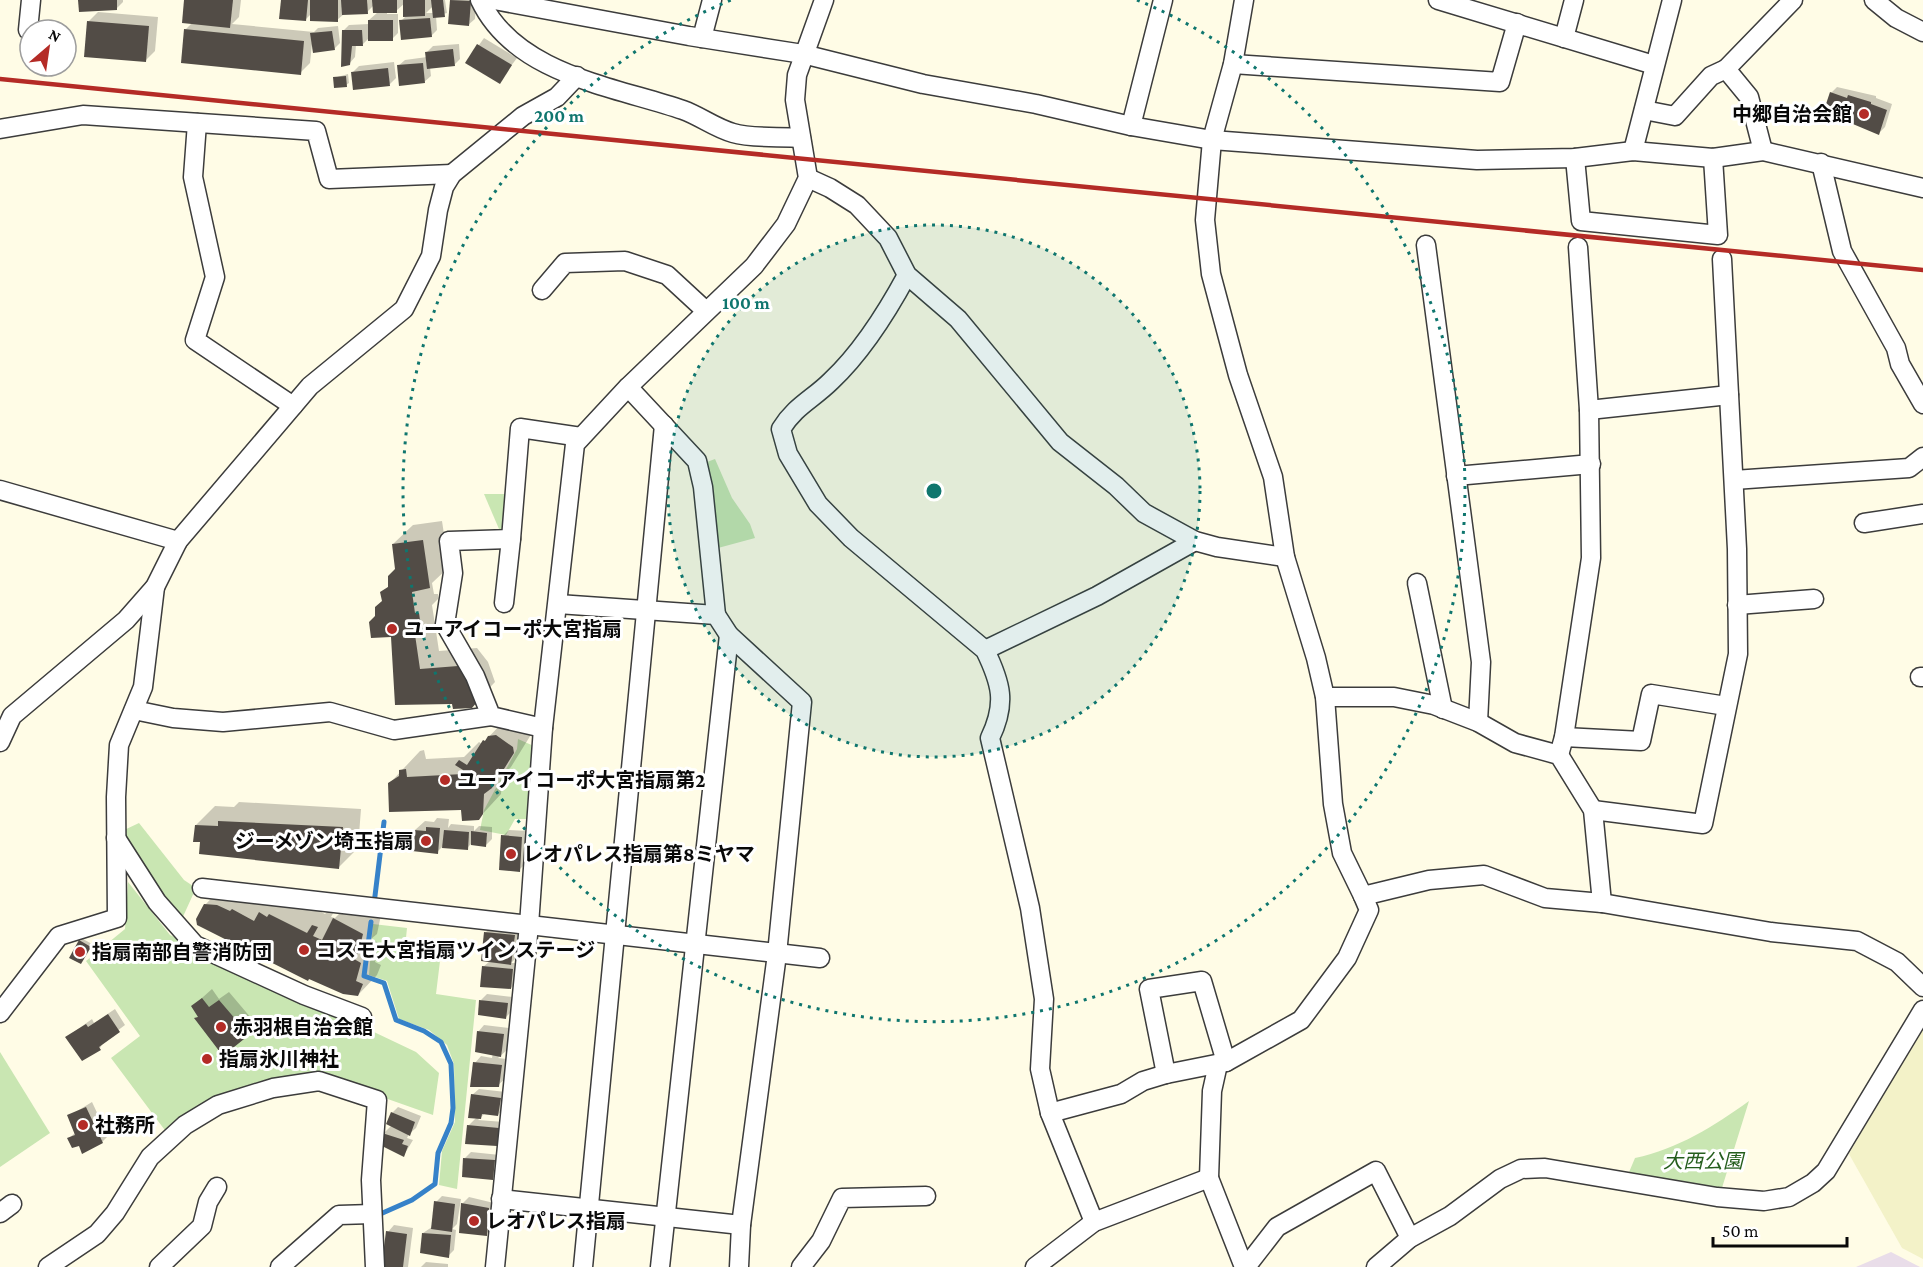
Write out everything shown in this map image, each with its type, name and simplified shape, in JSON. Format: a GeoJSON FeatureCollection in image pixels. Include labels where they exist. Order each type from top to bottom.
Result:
{"type":"FeatureCollection","features":[{"type":"Feature","properties":{"kind":"street"},"geometry":{"type":"LineString","coordinates":[[29,18],[31,0]]}},
{"type":"Feature","properties":{"kind":"street"},"geometry":{"type":"LineString","coordinates":[[480,0],[489,19],[504,36],[531,56],[577,76],[686,111],[733,133],[801,138]]}},
{"type":"Feature","properties":{"kind":"street"},"geometry":{"type":"LineString","coordinates":[[494,0],[803,54],[923,84],[1036,104],[1131,126],[1212,140],[1477,160],[1575,158],[1633,151],[1713,158],[1763,151],[1821,162],[1887,182],[1923,188]]}},
{"type":"Feature","properties":{"kind":"street"},"geometry":{"type":"LineString","coordinates":[[702,38],[712,0]]}},
{"type":"Feature","properties":{"kind":"street"},"geometry":{"type":"LineString","coordinates":[[495,1267],[529,925],[543,728],[575,444],[628,387],[770,247],[786,224],[808,178],[795,100],[803,54],[824,0]]}},
{"type":"Feature","properties":{"kind":"street"},"geometry":{"type":"LineString","coordinates":[[1131,126],[1163,0]]}},
{"type":"Feature","properties":{"kind":"street"},"geometry":{"type":"LineString","coordinates":[[1050,1113],[1121,1094],[1143,1081],[1166,1074],[1222,1063],[1301,1020],[1347,958],[1369,910],[1342,853],[1333,804],[1325,697],[1285,557],[1273,477],[1238,375],[1211,274],[1205,220],[1212,140],[1233,64],[1244,0]]}},
{"type":"Feature","properties":{"kind":"street"},"geometry":{"type":"LineString","coordinates":[[1438,0],[1466,4],[1517,24],[1654,65]]}},
{"type":"Feature","properties":{"kind":"street"},"geometry":{"type":"LineString","coordinates":[[1564,38],[1574,0]]}},
{"type":"Feature","properties":{"kind":"street"},"geometry":{"type":"LineString","coordinates":[[1633,151],[1672,0]]}},
{"type":"Feature","properties":{"kind":"street"},"geometry":{"type":"LineString","coordinates":[[1644,110],[1676,116],[1711,76],[1726,69],[1793,0]]}},
{"type":"Feature","properties":{"kind":"street"},"geometry":{"type":"LineString","coordinates":[[1875,0],[1896,18],[1923,32]]}},
{"type":"Feature","properties":{"kind":"street"},"geometry":{"type":"LineString","coordinates":[[1233,64],[1500,82],[1517,24]]}},
{"type":"Feature","properties":{"kind":"street"},"geometry":{"type":"LineString","coordinates":[[1726,69],[1749,97],[1763,151]]}},
{"type":"Feature","properties":{"kind":"street"},"geometry":{"type":"LineString","coordinates":[[0,742],[12,716],[126,620],[155,587],[178,541],[310,386],[404,309],[431,256],[438,210],[444,188],[452,174],[523,116],[557,97],[577,76]]}},
{"type":"Feature","properties":{"kind":"street"},"geometry":{"type":"LineString","coordinates":[[0,129],[83,115],[316,131],[329,179],[452,174]]}},
{"type":"Feature","properties":{"kind":"street"},"geometry":{"type":"LineString","coordinates":[[197,123],[193,177],[215,277],[195,340],[293,406]]}},
{"type":"Feature","properties":{"kind":"street"},"geometry":{"type":"LineString","coordinates":[[1575,158],[1581,221],[1718,235],[1713,158]]}},
{"type":"Feature","properties":{"kind":"street"},"geometry":{"type":"LineString","coordinates":[[1821,162],[1842,251],[1896,348],[1900,364],[1923,404]]}},
{"type":"Feature","properties":{"kind":"street"},"geometry":{"type":"LineString","coordinates":[[808,178],[857,205],[888,238],[907,275],[958,319],[1059,442],[1116,486],[1144,513],[1196,541],[1217,547],[1285,557]]}},
{"type":"Feature","properties":{"kind":"street"},"geometry":{"type":"LineString","coordinates":[[1425,245],[1481,662],[1478,722]]}},
{"type":"Feature","properties":{"kind":"street"},"geometry":{"type":"LineString","coordinates":[[1559,755],[1564,737],[1591,558],[1589,410],[1578,247]]}},
{"type":"Feature","properties":{"kind":"street"},"geometry":{"type":"LineString","coordinates":[[1593,810],[1704,824],[1738,654],[1734,480],[1722,259]]}},
{"type":"Feature","properties":{"kind":"street"},"geometry":{"type":"LineString","coordinates":[[542,290],[564,263],[625,261],[667,275],[706,311]]}},
{"type":"Feature","properties":{"kind":"street"},"geometry":{"type":"LineString","coordinates":[[907,275],[893,301],[854,356],[831,382],[791,413],[781,429],[788,454],[818,504],[851,538],[985,650],[997,675],[1001,700],[999,720],[990,738],[1030,908],[1044,999],[1040,1069],[1050,1113],[1094,1222]]}},
{"type":"Feature","properties":{"kind":"street"},"geometry":{"type":"LineString","coordinates":[[628,387],[697,460],[703,487],[716,615],[729,634],[802,702],[777,954],[741,1225],[739,1267]]}},
{"type":"Feature","properties":{"kind":"street"},"geometry":{"type":"LineString","coordinates":[[1589,410],[1729,395]]}},
{"type":"Feature","properties":{"kind":"street"},"geometry":{"type":"LineString","coordinates":[[583,1267],[644,611],[664,425]]}},
{"type":"Feature","properties":{"kind":"street"},"geometry":{"type":"LineString","coordinates":[[504,603],[520,429],[581,437]]}},
{"type":"Feature","properties":{"kind":"street"},"geometry":{"type":"LineString","coordinates":[[1734,480],[1909,468],[1923,457]]}},
{"type":"Feature","properties":{"kind":"street"},"geometry":{"type":"LineString","coordinates":[[1456,476],[1591,464]]}},
{"type":"Feature","properties":{"kind":"street"},"geometry":{"type":"LineString","coordinates":[[0,490],[178,541]]}},
{"type":"Feature","properties":{"kind":"street"},"geometry":{"type":"LineString","coordinates":[[1864,524],[1923,514]]}},
{"type":"Feature","properties":{"kind":"street"},"geometry":{"type":"LineString","coordinates":[[491,716],[476,676],[445,624],[453,573],[449,541],[511,539]]}},
{"type":"Feature","properties":{"kind":"street"},"geometry":{"type":"LineString","coordinates":[[985,650],[1097,596],[1196,541]]}},
{"type":"Feature","properties":{"kind":"street"},"geometry":{"type":"LineString","coordinates":[[1417,583],[1443,709]]}},
{"type":"Feature","properties":{"kind":"street"},"geometry":{"type":"LineString","coordinates":[[0,1013],[59,936],[117,918],[116,838],[119,745],[143,687],[155,587]]}},
{"type":"Feature","properties":{"kind":"street"},"geometry":{"type":"LineString","coordinates":[[1737,605],[1814,599]]}},
{"type":"Feature","properties":{"kind":"street"},"geometry":{"type":"LineString","coordinates":[[558,603],[716,615]]}},
{"type":"Feature","properties":{"kind":"street"},"geometry":{"type":"LineString","coordinates":[[660,1267],[729,634]]}},
{"type":"Feature","properties":{"kind":"street"},"geometry":{"type":"LineString","coordinates":[[1564,737],[1641,741],[1651,694],[1726,706]]}},
{"type":"Feature","properties":{"kind":"street"},"geometry":{"type":"LineString","coordinates":[[1325,697],[1394,697],[1443,709],[1478,722],[1515,743],[1559,755],[1593,810],[1602,903]]}},
{"type":"Feature","properties":{"kind":"street"},"geometry":{"type":"LineString","coordinates":[[134,710],[172,718],[223,722],[330,712],[394,730],[491,716],[543,728]]}},
{"type":"Feature","properties":{"kind":"street"},"geometry":{"type":"LineString","coordinates":[[116,838],[157,902],[195,945],[304,995],[362,1017]]}},
{"type":"Feature","properties":{"kind":"street"},"geometry":{"type":"LineString","coordinates":[[1363,896],[1429,880],[1484,875],[1545,898],[1602,903],[1771,932],[1857,941],[1897,962],[1923,987]]}},
{"type":"Feature","properties":{"kind":"street"},"geometry":{"type":"LineString","coordinates":[[202,888],[820,958]]}},
{"type":"Feature","properties":{"kind":"street"},"geometry":{"type":"LineString","coordinates":[[1166,1074],[1149,989],[1202,981],[1222,1063],[1212,1091],[1209,1178],[1245,1267],[1277,1227],[1376,1170],[1410,1238]]}},
{"type":"Feature","properties":{"kind":"street"},"geometry":{"type":"LineString","coordinates":[[1376,1267],[1410,1238],[1450,1216],[1500,1179],[1521,1169],[1545,1168],[1717,1197],[1764,1201],[1789,1197],[1813,1183],[1826,1170],[1923,1010]]}},
{"type":"Feature","properties":{"kind":"street"},"geometry":{"type":"LineString","coordinates":[[48,1267],[97,1234],[115,1213],[150,1157],[185,1125],[218,1105],[273,1088],[319,1081],[377,1100],[371,1180],[375,1267]]}},
{"type":"Feature","properties":{"kind":"street"},"geometry":{"type":"LineString","coordinates":[[1035,1267],[1094,1222],[1209,1178]]}},
{"type":"Feature","properties":{"kind":"street"},"geometry":{"type":"LineString","coordinates":[[159,1267],[202,1226],[208,1202],[217,1187]]}},
{"type":"Feature","properties":{"kind":"street"},"geometry":{"type":"LineString","coordinates":[[801,1267],[821,1241],[842,1198],[926,1196]]}},
{"type":"Feature","properties":{"kind":"street"},"geometry":{"type":"LineString","coordinates":[[501,1199],[741,1225]]}},
{"type":"Feature","properties":{"kind":"street"},"geometry":{"type":"LineString","coordinates":[[280,1267],[339,1215],[372,1214]]}},
{"type":"Feature","properties":{"kind":"shaded area"},"geometry":{"type":"Polygon","coordinates":[[[1891,1252],[1920,1267],[1856,1267],[1891,1252]]]}},
{"type":"Feature","properties":{"kind":"green space"},"geometry":{"type":"Polygon","coordinates":[[[715,459],[732,498],[750,524],[755,538],[718,548],[707,462],[715,459]]]}},
{"type":"Feature","properties":{"kind":"green space"},"geometry":{"type":"Polygon","coordinates":[[[484,494],[508,494],[505,535],[502,536],[484,494]]]}},
{"type":"Feature","properties":{"kind":"green space"},"geometry":{"type":"Polygon","coordinates":[[[518,739],[536,747],[529,819],[515,819],[506,835],[480,830],[484,810],[517,749],[518,739]]]}},
{"type":"Feature","properties":{"kind":"green space"},"geometry":{"type":"Polygon","coordinates":[[[139,823],[184,880],[196,888],[181,921],[120,832],[139,823]]]}},
{"type":"Feature","properties":{"kind":"green space"},"geometry":{"type":"Polygon","coordinates":[[[128,882],[170,935],[416,1052],[439,1073],[433,1115],[317,1074],[167,1133],[111,1058],[140,1036],[86,961],[125,929],[128,882]]]}},
{"type":"Feature","properties":{"kind":"green space"},"geometry":{"type":"Polygon","coordinates":[[[373,924],[407,928],[404,957],[440,961],[436,994],[476,1000],[457,1189],[439,1185],[442,1151],[455,1122],[454,1064],[447,1045],[429,1030],[399,1019],[387,981],[369,975],[373,924]]]}},
{"type":"Feature","properties":{"kind":"green space"},"geometry":{"type":"Polygon","coordinates":[[[1923,1025],[1923,1259],[1902,1248],[1849,1154],[1923,1025]]]}},
{"type":"Feature","properties":{"kind":"green space"},"geometry":{"type":"Polygon","coordinates":[[[0,1052],[50,1133],[0,1167],[0,1052]]]}},
{"type":"Feature","properties":{"kind":"green space","name":"大西公園"},"geometry":{"type":"Polygon","coordinates":[[[1749,1101],[1721,1191],[1627,1177],[1635,1158],[1666,1149],[1695,1136],[1749,1101]]]}},
{"type":"Feature","properties":{"kind":"building"},"geometry":{"type":"Polygon","coordinates":[[[78,0],[117,0],[117,10],[79,12],[78,0]]]}},
{"type":"Feature","properties":{"kind":"building"},"geometry":{"type":"Polygon","coordinates":[[[184,0],[233,0],[230,28],[182,23],[184,0]]]}},
{"type":"Feature","properties":{"kind":"building"},"geometry":{"type":"Polygon","coordinates":[[[281,0],[308,0],[306,21],[279,19],[281,0]]]}},
{"type":"Feature","properties":{"kind":"building"},"geometry":{"type":"Polygon","coordinates":[[[310,0],[338,0],[338,22],[310,21],[310,0]]]}},
{"type":"Feature","properties":{"kind":"building"},"geometry":{"type":"Polygon","coordinates":[[[341,0],[367,0],[368,14],[342,15],[341,0]]]}},
{"type":"Feature","properties":{"kind":"building"},"geometry":{"type":"Polygon","coordinates":[[[372,0],[397,0],[397,13],[373,13],[372,0]]]}},
{"type":"Feature","properties":{"kind":"building"},"geometry":{"type":"Polygon","coordinates":[[[403,0],[425,0],[425,16],[403,17],[403,0]]]}},
{"type":"Feature","properties":{"kind":"building"},"geometry":{"type":"Polygon","coordinates":[[[431,0],[443,0],[445,17],[433,18],[431,0]]]}},
{"type":"Feature","properties":{"kind":"building"},"geometry":{"type":"Polygon","coordinates":[[[450,0],[471,1],[469,26],[448,24],[450,0]]]}},
{"type":"Feature","properties":{"kind":"building"},"geometry":{"type":"Polygon","coordinates":[[[430,18],[432,37],[401,40],[399,20],[430,18]]]}},
{"type":"Feature","properties":{"kind":"building"},"geometry":{"type":"Polygon","coordinates":[[[368,20],[393,20],[393,41],[368,41],[368,20]]]}},
{"type":"Feature","properties":{"kind":"building"},"geometry":{"type":"Polygon","coordinates":[[[87,21],[149,26],[146,62],[84,57],[87,21]]]}},
{"type":"Feature","properties":{"kind":"building"},"geometry":{"type":"Polygon","coordinates":[[[184,29],[304,41],[301,75],[181,63],[184,29]]]}},
{"type":"Feature","properties":{"kind":"building"},"geometry":{"type":"Polygon","coordinates":[[[342,30],[362,30],[363,46],[352,46],[350,65],[341,67],[342,30]]]}},
{"type":"Feature","properties":{"kind":"building"},"geometry":{"type":"Polygon","coordinates":[[[332,31],[335,50],[313,53],[310,33],[332,31]]]}},
{"type":"Feature","properties":{"kind":"building"},"geometry":{"type":"Polygon","coordinates":[[[477,44],[512,65],[500,84],[465,63],[477,44]]]}},
{"type":"Feature","properties":{"kind":"building"},"geometry":{"type":"Polygon","coordinates":[[[453,49],[455,66],[427,69],[425,52],[453,49]]]}},
{"type":"Feature","properties":{"kind":"building"},"geometry":{"type":"Polygon","coordinates":[[[423,63],[425,83],[399,86],[397,65],[423,63]]]}},
{"type":"Feature","properties":{"kind":"building"},"geometry":{"type":"Polygon","coordinates":[[[388,68],[390,86],[353,90],[351,72],[388,68]]]}},
{"type":"Feature","properties":{"kind":"building"},"geometry":{"type":"Polygon","coordinates":[[[346,76],[347,87],[334,88],[333,77],[346,76]]]}},
{"type":"Feature","properties":{"kind":"building","name":"中郷自治会館"},"geometry":{"type":"Polygon","coordinates":[[[1830,92],[1847,98],[1848,95],[1871,102],[1887,110],[1879,135],[1841,119],[1840,121],[1822,116],[1830,92]]]}},
{"type":"Feature","properties":{"kind":"building","name":"ユーアイコーポ大宮指扇"},"geometry":{"type":"Polygon","coordinates":[[[423,540],[430,588],[412,592],[415,613],[419,613],[420,620],[413,621],[420,669],[458,666],[469,681],[477,702],[472,708],[453,709],[452,704],[395,705],[391,637],[371,638],[369,622],[375,616],[375,607],[382,601],[380,592],[388,587],[388,576],[395,569],[392,544],[423,540]]]}},
{"type":"Feature","properties":{"kind":"building","name":"ユーアイコーポ大宮指扇第2"},"geometry":{"type":"Polygon","coordinates":[[[496,735],[513,747],[514,753],[492,788],[484,794],[483,814],[479,820],[462,821],[461,810],[389,812],[388,783],[399,776],[399,770],[406,769],[407,777],[463,774],[463,770],[455,765],[459,760],[467,765],[483,740],[485,741],[488,736],[496,735]]]}},
{"type":"Feature","properties":{"kind":"building"},"geometry":{"type":"Polygon","coordinates":[[[218,821],[343,827],[339,869],[199,854],[200,842],[193,842],[195,825],[218,826],[218,821]]]}},
{"type":"Feature","properties":{"kind":"building","name":"ジーメゾン埼玉指扇"},"geometry":{"type":"Polygon","coordinates":[[[426,827],[440,828],[438,854],[412,851],[414,830],[426,831],[426,827]]]}},
{"type":"Feature","properties":{"kind":"building"},"geometry":{"type":"Polygon","coordinates":[[[444,830],[469,832],[468,850],[442,848],[444,830]]]}},
{"type":"Feature","properties":{"kind":"building"},"geometry":{"type":"Polygon","coordinates":[[[471,831],[487,833],[486,847],[471,845],[471,831]]]}},
{"type":"Feature","properties":{"kind":"building","name":"レオパレス指扇第8ミヤマ"},"geometry":{"type":"Polygon","coordinates":[[[501,835],[522,837],[520,872],[499,870],[501,835]]]}},
{"type":"Feature","properties":{"kind":"building","name":"コスモ大宮指扇ツインステージ"},"geometry":{"type":"Polygon","coordinates":[[[204,904],[217,905],[230,911],[232,909],[254,921],[259,912],[267,917],[269,914],[307,933],[312,925],[318,927],[313,936],[322,940],[333,918],[363,934],[358,954],[351,952],[349,956],[361,963],[356,981],[363,984],[358,996],[343,994],[309,979],[308,981],[197,925],[196,919],[204,904]]]}},
{"type":"Feature","properties":{"kind":"building"},"geometry":{"type":"Polygon","coordinates":[[[484,932],[515,935],[511,965],[481,961],[484,932]]]}},
{"type":"Feature","properties":{"kind":"building"},"geometry":{"type":"Polygon","coordinates":[[[79,940],[91,947],[81,964],[69,958],[79,940]]]}},
{"type":"Feature","properties":{"kind":"building"},"geometry":{"type":"Polygon","coordinates":[[[482,966],[513,969],[511,989],[480,987],[482,966]]]}},
{"type":"Feature","properties":{"kind":"building","name":"赤羽根自治会館"},"geometry":{"type":"Polygon","coordinates":[[[202,998],[209,1007],[219,1000],[249,1035],[223,1056],[194,1018],[198,1017],[191,1006],[202,998]]]}},
{"type":"Feature","properties":{"kind":"building"},"geometry":{"type":"Polygon","coordinates":[[[479,1000],[508,1003],[506,1019],[478,1015],[479,1000]]]}},
{"type":"Feature","properties":{"kind":"building"},"geometry":{"type":"Polygon","coordinates":[[[108,1014],[120,1032],[99,1047],[101,1050],[82,1061],[65,1037],[86,1024],[88,1027],[108,1014]]]}},
{"type":"Feature","properties":{"kind":"building"},"geometry":{"type":"Polygon","coordinates":[[[477,1031],[504,1034],[501,1057],[475,1052],[477,1031]]]}},
{"type":"Feature","properties":{"kind":"building"},"geometry":{"type":"Polygon","coordinates":[[[473,1062],[502,1065],[499,1087],[470,1087],[473,1062]]]}},
{"type":"Feature","properties":{"kind":"building"},"geometry":{"type":"Polygon","coordinates":[[[471,1094],[501,1098],[498,1116],[482,1114],[481,1119],[468,1118],[471,1094]]]}},
{"type":"Feature","properties":{"kind":"building","name":"社務所"},"geometry":{"type":"Polygon","coordinates":[[[86,1107],[103,1143],[82,1154],[79,1146],[72,1148],[67,1138],[75,1135],[67,1115],[86,1107]]]}},
{"type":"Feature","properties":{"kind":"building"},"geometry":{"type":"Polygon","coordinates":[[[391,1112],[415,1122],[410,1136],[386,1124],[391,1112]]]}},
{"type":"Feature","properties":{"kind":"building"},"geometry":{"type":"Polygon","coordinates":[[[467,1125],[499,1128],[497,1146],[465,1144],[467,1125]]]}},
{"type":"Feature","properties":{"kind":"building"},"geometry":{"type":"Polygon","coordinates":[[[382,1133],[404,1140],[402,1144],[408,1146],[404,1157],[378,1144],[382,1133]]]}},
{"type":"Feature","properties":{"kind":"building"},"geometry":{"type":"Polygon","coordinates":[[[463,1158],[495,1160],[493,1180],[462,1177],[463,1158]]]}},
{"type":"Feature","properties":{"kind":"building"},"geometry":{"type":"Polygon","coordinates":[[[434,1201],[455,1204],[452,1232],[431,1229],[434,1201]]]}},
{"type":"Feature","properties":{"kind":"building","name":"レオパレス指扇"},"geometry":{"type":"Polygon","coordinates":[[[461,1203],[489,1208],[487,1236],[459,1233],[461,1203]]]}},
{"type":"Feature","properties":{"kind":"building"},"geometry":{"type":"Polygon","coordinates":[[[386,1231],[407,1234],[403,1267],[385,1267],[385,1263],[382,1263],[386,1231]]]}},
{"type":"Feature","properties":{"kind":"building"},"geometry":{"type":"Polygon","coordinates":[[[422,1233],[451,1235],[449,1258],[420,1253],[422,1233]]]}},
{"type":"Feature","properties":{"kind":"waterway"},"geometry":{"type":"LineString","coordinates":[[374,904],[384,822]]}},
{"type":"Feature","properties":{"kind":"waterway"},"geometry":{"type":"LineString","coordinates":[[371,922],[364,976],[384,983],[396,1020],[424,1031],[441,1042],[451,1064],[453,1108],[451,1123],[438,1153],[435,1184],[412,1200],[378,1215]]}},
{"type":"Feature","properties":{"kind":"railway"},"geometry":{"type":"LineString","coordinates":[[0,79],[1923,270]]}},
{"type":"Feature","properties":{"kind":"place","name":"中郷自治会館"},"geometry":{"type":"Point","coordinates":[1864,114]}},
{"type":"Feature","properties":{"kind":"place","name":"ユーアイコーポ大宮指扇"},"geometry":{"type":"Point","coordinates":[392,629]}},
{"type":"Feature","properties":{"kind":"place","name":"ユーアイコーポ大宮指扇第2"},"geometry":{"type":"Point","coordinates":[445,780]}},
{"type":"Feature","properties":{"kind":"place","name":"ジーメゾン埼玉指扇"},"geometry":{"type":"Point","coordinates":[426,841]}},
{"type":"Feature","properties":{"kind":"place","name":"レオパレス指扇第8ミヤマ"},"geometry":{"type":"Point","coordinates":[511,854]}},
{"type":"Feature","properties":{"kind":"place","name":"コスモ大宮指扇ツインステージ"},"geometry":{"type":"Point","coordinates":[304,950]}},
{"type":"Feature","properties":{"kind":"place","name":"指扇南部自警消防団"},"geometry":{"type":"Point","coordinates":[80,952]}},
{"type":"Feature","properties":{"kind":"place","name":"赤羽根自治会館"},"geometry":{"type":"Point","coordinates":[221,1027]}},
{"type":"Feature","properties":{"kind":"place","name":"指扇氷川神社"},"geometry":{"type":"Point","coordinates":[207,1059]}},
{"type":"Feature","properties":{"kind":"place","name":"社務所"},"geometry":{"type":"Point","coordinates":[83,1125]}},
{"type":"Feature","properties":{"kind":"place","name":"レオパレス指扇"},"geometry":{"type":"Point","coordinates":[474,1221]}}]}
